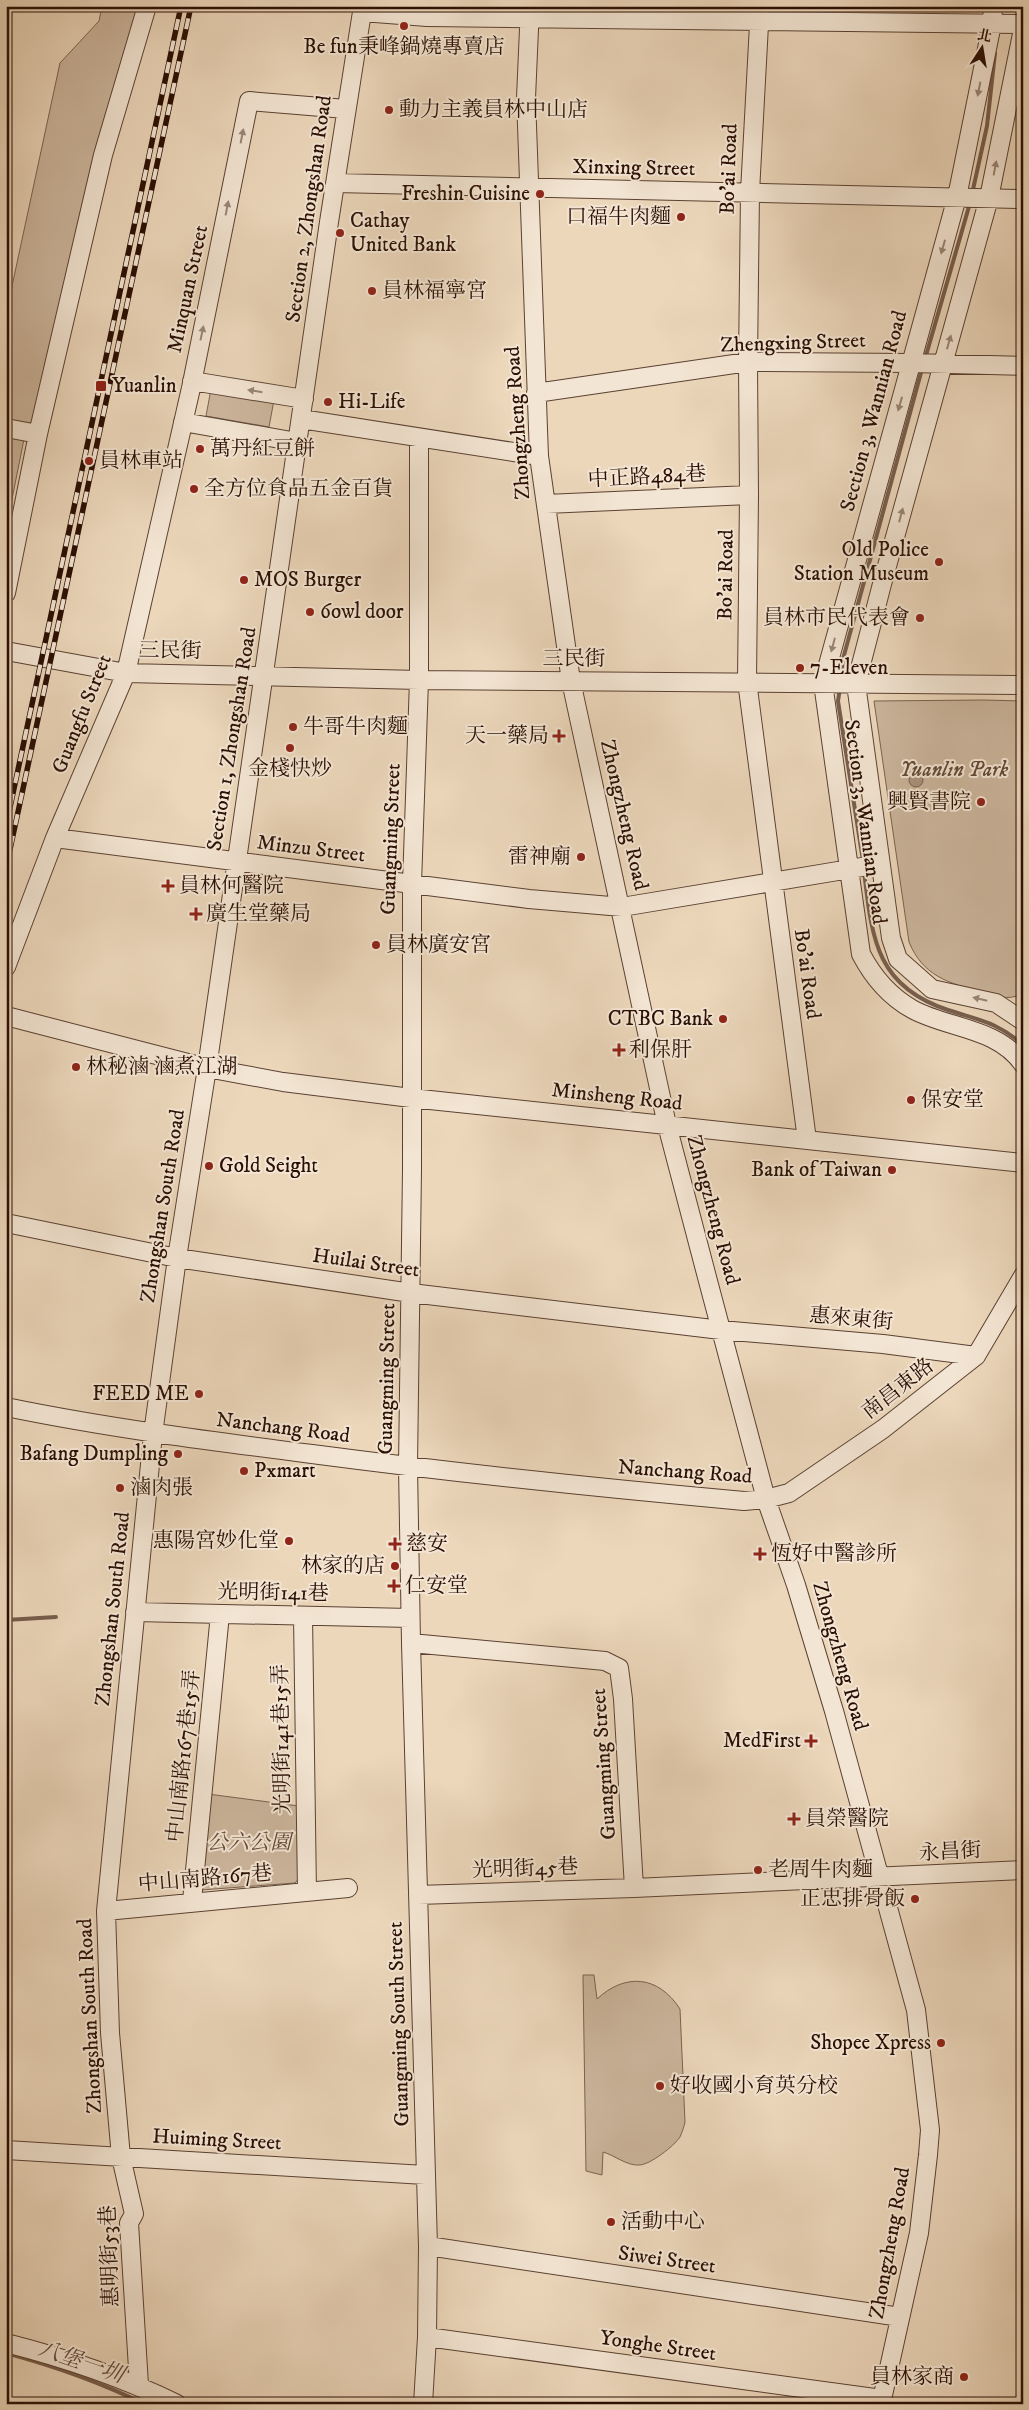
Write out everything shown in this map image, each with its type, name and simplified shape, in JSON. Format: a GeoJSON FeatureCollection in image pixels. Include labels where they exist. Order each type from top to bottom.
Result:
{"type":"FeatureCollection","features":[{"type":"Feature","properties":{"kind":"street"},"geometry":{"type":"LineString","coordinates":[[6,593],[38,434],[103,155],[147,6]]}},
{"type":"Feature","properties":{"kind":"street","name":"Section 3, Wannian Road"},"geometry":{"type":"LineString","coordinates":[[993,6],[992,24],[957,197],[823,683],[861,954],[871,974],[887,992],[913,1010],[988,1037],[1013,1050],[1023,1064]]}},
{"type":"Feature","properties":{"kind":"street"},"geometry":{"type":"LineString","coordinates":[[363,9],[427,17],[529,12],[759,14],[1023,24]]}},
{"type":"Feature","properties":{"kind":"street","name":"Section 2, Zhongshan Road"},"geometry":{"type":"LineString","coordinates":[[301,419],[346,109],[363,9]]}},
{"type":"Feature","properties":{"kind":"street","name":"Zhongzheng Road"},"geometry":{"type":"LineString","coordinates":[[529,12],[526,98],[528,188],[539,456],[571,682],[622,907],[667,1125],[766,1500],[796,1585],[916,2010],[930,2130],[919,2233],[882,2402]]}},
{"type":"Feature","properties":{"kind":"street","name":"Bo'ai Road"},"geometry":{"type":"LineString","coordinates":[[759,14],[750,192],[747,681],[807,1140]]}},
{"type":"Feature","properties":{"kind":"street","name":"Section 3, Wannian Road"},"geometry":{"type":"LineString","coordinates":[[1023,29],[989,198],[856,684],[891,938],[898,959],[932,989],[996,1003],[1023,1021]]}},
{"type":"Feature","properties":{"kind":"street","name":"Minquan Street"},"geometry":{"type":"LineString","coordinates":[[304,399],[192,381],[249,100],[346,109]]}},
{"type":"Feature","properties":{"kind":"street","name":"Xinxing Street"},"geometry":{"type":"LineString","coordinates":[[335,183],[1023,199]]}},
{"type":"Feature","properties":{"kind":"street","name":"Zhengxing Street"},"geometry":{"type":"LineString","coordinates":[[536,394],[748,362],[1023,366]]}},
{"type":"Feature","properties":{"kind":"street","name":"Guangfu Street"},"geometry":{"type":"LineString","coordinates":[[6,967],[55,838],[126,673],[192,381]]}},
{"type":"Feature","properties":{"kind":"street"},"geometry":{"type":"LineString","coordinates":[[301,419],[539,456]]}},
{"type":"Feature","properties":{"kind":"street","name":"Section 1, Zhongshan Road"},"geometry":{"type":"LineString","coordinates":[[207,1068],[301,419]]}},
{"type":"Feature","properties":{"kind":"street"},"geometry":{"type":"LineString","coordinates":[[183,422],[297,442]]}},
{"type":"Feature","properties":{"kind":"street"},"geometry":{"type":"LineString","coordinates":[[6,428],[38,434]]}},
{"type":"Feature","properties":{"kind":"street","name":"Guangming Street"},"geometry":{"type":"LineString","coordinates":[[420,438],[419,680],[412,884],[408,1466],[411,1643],[605,1661],[620,1668],[634,1888]]}},
{"type":"Feature","properties":{"kind":"street","name":"中正路484巷"},"geometry":{"type":"LineString","coordinates":[[546,504],[749,494]]}},
{"type":"Feature","properties":{"kind":"street","name":"三民街"},"geometry":{"type":"LineString","coordinates":[[6,650],[126,673],[419,680],[571,682],[747,681],[1023,685]]}},
{"type":"Feature","properties":{"kind":"street","name":"Minzu Street"},"geometry":{"type":"LineString","coordinates":[[55,838],[236,863],[529,899],[622,907],[772,880],[880,864]]}},
{"type":"Feature","properties":{"kind":"street"},"geometry":{"type":"LineString","coordinates":[[6,1016],[207,1068]]}},
{"type":"Feature","properties":{"kind":"street","name":"Minsheng Road"},"geometry":{"type":"LineString","coordinates":[[207,1068],[283,1082],[411,1098],[1023,1163]]}},
{"type":"Feature","properties":{"kind":"street","name":"Zhongshan South Road"},"geometry":{"type":"LineString","coordinates":[[121,2157],[110,2033],[106,1911],[153,1434],[177,1258],[207,1068]]}},
{"type":"Feature","properties":{"kind":"street","name":"Huilai Street"},"geometry":{"type":"LineString","coordinates":[[6,1223],[177,1258],[410,1292],[721,1330]]}},
{"type":"Feature","properties":{"kind":"street","name":"南昌東路"},"geometry":{"type":"LineString","coordinates":[[766,1500],[789,1493],[883,1429],[976,1356],[1023,1276]]}},
{"type":"Feature","properties":{"kind":"street","name":"惠來東街"},"geometry":{"type":"LineString","coordinates":[[721,1330],[883,1344],[976,1356]]}},
{"type":"Feature","properties":{"kind":"street","name":"Nanchang Road"},"geometry":{"type":"LineString","coordinates":[[6,1407],[153,1434],[408,1466],[604,1488],[744,1501],[766,1500]]}},
{"type":"Feature","properties":{"kind":"street","name":"光明街141巷"},"geometry":{"type":"LineString","coordinates":[[135,1612],[410,1618]]}},
{"type":"Feature","properties":{"kind":"street","name":"中山南路167巷15弄"},"geometry":{"type":"LineString","coordinates":[[192,1901],[220,1614]]}},
{"type":"Feature","properties":{"kind":"street","name":"光明街141巷15弄"},"geometry":{"type":"LineString","coordinates":[[303,1616],[307,1892]]}},
{"type":"Feature","properties":{"kind":"street","name":"Guangming South Street"},"geometry":{"type":"LineString","coordinates":[[411,1643],[428,2246],[427,2338],[423,2404]]}},
{"type":"Feature","properties":{"kind":"street","name":"永昌街"},"geometry":{"type":"LineString","coordinates":[[880,1878],[1023,1870]]}},
{"type":"Feature","properties":{"kind":"street"},"geometry":{"type":"LineString","coordinates":[[634,1888],[880,1878]]}},
{"type":"Feature","properties":{"kind":"street","name":"中山南路167巷"},"geometry":{"type":"LineString","coordinates":[[106,1911],[192,1901],[348,1888]]}},
{"type":"Feature","properties":{"kind":"street","name":"光明街45巷"},"geometry":{"type":"LineString","coordinates":[[418,1895],[634,1888]]}},
{"type":"Feature","properties":{"kind":"street","name":"Huiming Street"},"geometry":{"type":"LineString","coordinates":[[6,2150],[426,2175]]}},
{"type":"Feature","properties":{"kind":"street","name":"惠明街53巷"},"geometry":{"type":"LineString","coordinates":[[121,2157],[134,2214],[129,2223],[138,2385]]}},
{"type":"Feature","properties":{"kind":"street","name":"Siwei Street"},"geometry":{"type":"LineString","coordinates":[[428,2246],[900,2317]]}},
{"type":"Feature","properties":{"kind":"street","name":"Yonghe Street"},"geometry":{"type":"LineString","coordinates":[[427,2338],[882,2402]]}},
{"type":"Feature","properties":{"kind":"street"},"geometry":{"type":"LineString","coordinates":[[6,2343],[48,2354],[138,2385],[177,2404]]}},
{"type":"Feature","properties":{"kind":"green space"},"geometry":{"type":"Polygon","coordinates":[[[102,6],[139,6],[34,423],[24,428],[6,423],[6,314],[60,63],[99,21],[102,6]]]}},
{"type":"Feature","properties":{"kind":"green space"},"geometry":{"type":"Polygon","coordinates":[[[211,389],[274,400],[269,427],[206,416],[211,389]]]}},
{"type":"Feature","properties":{"kind":"green space"},"geometry":{"type":"Polygon","coordinates":[[[6,435],[24,439],[6,529],[6,435]]]}},
{"type":"Feature","properties":{"kind":"green space","name":"Yuanlin Park"},"geometry":{"type":"Polygon","coordinates":[[[874,701],[1023,701],[1023,994],[1012,997],[998,996],[970,989],[938,976],[922,963],[909,942],[874,701]]]}},
{"type":"Feature","properties":{"kind":"green space","name":"公六公園"},"geometry":{"type":"Polygon","coordinates":[[[208,1794],[299,1806],[300,1877],[295,1883],[201,1890],[208,1794]]]}},
{"type":"Feature","properties":{"kind":"green space"},"geometry":{"type":"Polygon","coordinates":[[[583,1975],[594,1975],[597,1999],[619,1985],[641,1982],[662,1989],[680,2009],[685,2122],[680,2137],[661,2154],[649,2162],[639,2165],[630,2164],[603,2152],[602,2175],[586,2171],[583,1975]]]}},
{"type":"Feature","properties":{"kind":"shaded area"},"geometry":{"type":"Polygon","coordinates":[[[913,773],[919,773],[923,780],[919,787],[913,787],[909,783],[909,777],[913,773]]]}},
{"type":"Feature","properties":{"kind":"waterway"},"geometry":{"type":"LineString","coordinates":[[972,194],[987,126],[995,53]]}},
{"type":"Feature","properties":{"kind":"waterway"},"geometry":{"type":"LineString","coordinates":[[925,359],[970,203]]}},
{"type":"Feature","properties":{"kind":"waterway"},"geometry":{"type":"LineString","coordinates":[[841,678],[843,659],[922,369]]}},
{"type":"Feature","properties":{"kind":"waterway"},"geometry":{"type":"LineString","coordinates":[[840,688],[838,701],[863,861]]}},
{"type":"Feature","properties":{"kind":"waterway"},"geometry":{"type":"LineString","coordinates":[[864,871],[870,917],[875,938],[891,973],[905,987],[924,1000],[996,1026],[1023,1045]]}},
{"type":"Feature","properties":{"kind":"waterway"},"geometry":{"type":"LineString","coordinates":[[6,1620],[56,1617]]}},
{"type":"Feature","properties":{"kind":"waterway","name":"八堡一圳"},"geometry":{"type":"LineString","coordinates":[[6,2353],[76,2375],[144,2404]]}},
{"type":"Feature","properties":{"kind":"railway"},"geometry":{"type":"LineString","coordinates":[[6,826],[181,6]]}},
{"type":"Feature","properties":{"kind":"railway"},"geometry":{"type":"LineString","coordinates":[[6,868],[191,6]]}},
{"type":"Feature","properties":{"kind":"place","name":"Be fun秉峰鍋燒專賣店"},"geometry":{"type":"Point","coordinates":[404,26]}},
{"type":"Feature","properties":{"kind":"place","name":"動力主義員林中山店"},"geometry":{"type":"Point","coordinates":[389,110]}},
{"type":"Feature","properties":{"kind":"place","name":"Freshin Cuisine"},"geometry":{"type":"Point","coordinates":[540,194]}},
{"type":"Feature","properties":{"kind":"place","name":"口福牛肉麵"},"geometry":{"type":"Point","coordinates":[681,217]}},
{"type":"Feature","properties":{"kind":"place","name":"Cathay United Bank"},"geometry":{"type":"Point","coordinates":[340,233]}},
{"type":"Feature","properties":{"kind":"place","name":"員林福寧宮"},"geometry":{"type":"Point","coordinates":[372,291]}},
{"type":"Feature","properties":{"kind":"place","name":"Yuanlin"},"geometry":{"type":"Point","coordinates":[101,386]}},
{"type":"Feature","properties":{"kind":"place","name":"Hi-Life"},"geometry":{"type":"Point","coordinates":[328,402]}},
{"type":"Feature","properties":{"kind":"place","name":"萬丹紅豆餅"},"geometry":{"type":"Point","coordinates":[200,449]}},
{"type":"Feature","properties":{"kind":"place","name":"員林車站"},"geometry":{"type":"Point","coordinates":[89,461]}},
{"type":"Feature","properties":{"kind":"place","name":"全方位食品五金百貨"},"geometry":{"type":"Point","coordinates":[194,489]}},
{"type":"Feature","properties":{"kind":"place","name":"Old Police Station Museum"},"geometry":{"type":"Point","coordinates":[939,562]}},
{"type":"Feature","properties":{"kind":"place","name":"MOS Burger"},"geometry":{"type":"Point","coordinates":[244,580]}},
{"type":"Feature","properties":{"kind":"place","name":"6owl door"},"geometry":{"type":"Point","coordinates":[310,612]}},
{"type":"Feature","properties":{"kind":"place","name":"員林市民代表會"},"geometry":{"type":"Point","coordinates":[920,618]}},
{"type":"Feature","properties":{"kind":"place","name":"7-Eleven"},"geometry":{"type":"Point","coordinates":[800,668]}},
{"type":"Feature","properties":{"kind":"place","name":"牛哥牛肉麵"},"geometry":{"type":"Point","coordinates":[293,727]}},
{"type":"Feature","properties":{"kind":"place","name":"天一藥局"},"geometry":{"type":"Point","coordinates":[559,736]}},
{"type":"Feature","properties":{"kind":"place","name":"金棧快炒"},"geometry":{"type":"Point","coordinates":[290,748]}},
{"type":"Feature","properties":{"kind":"place","name":"興賢書院"},"geometry":{"type":"Point","coordinates":[981,802]}},
{"type":"Feature","properties":{"kind":"place","name":"雷神廟"},"geometry":{"type":"Point","coordinates":[581,857]}},
{"type":"Feature","properties":{"kind":"place","name":"員林何醫院"},"geometry":{"type":"Point","coordinates":[168,886]}},
{"type":"Feature","properties":{"kind":"place","name":"廣生堂藥局"},"geometry":{"type":"Point","coordinates":[196,914]}},
{"type":"Feature","properties":{"kind":"place","name":"員林廣安宮"},"geometry":{"type":"Point","coordinates":[376,945]}},
{"type":"Feature","properties":{"kind":"place","name":"CTBC Bank"},"geometry":{"type":"Point","coordinates":[723,1019]}},
{"type":"Feature","properties":{"kind":"place","name":"利保肝"},"geometry":{"type":"Point","coordinates":[619,1050]}},
{"type":"Feature","properties":{"kind":"place","name":"林秘滷 滷煮江湖"},"geometry":{"type":"Point","coordinates":[76,1067]}},
{"type":"Feature","properties":{"kind":"place","name":"保安堂"},"geometry":{"type":"Point","coordinates":[911,1100]}},
{"type":"Feature","properties":{"kind":"place","name":"Gold Seight"},"geometry":{"type":"Point","coordinates":[209,1166]}},
{"type":"Feature","properties":{"kind":"place","name":"Bank of Taiwan"},"geometry":{"type":"Point","coordinates":[892,1170]}},
{"type":"Feature","properties":{"kind":"place","name":"FEED ME"},"geometry":{"type":"Point","coordinates":[199,1394]}},
{"type":"Feature","properties":{"kind":"place","name":"Bafang Dumpling"},"geometry":{"type":"Point","coordinates":[178,1454]}},
{"type":"Feature","properties":{"kind":"place","name":"Pxmart"},"geometry":{"type":"Point","coordinates":[244,1471]}},
{"type":"Feature","properties":{"kind":"place","name":"滷肉張"},"geometry":{"type":"Point","coordinates":[120,1488]}},
{"type":"Feature","properties":{"kind":"place","name":"惠陽宮妙化堂"},"geometry":{"type":"Point","coordinates":[289,1541]}},
{"type":"Feature","properties":{"kind":"place","name":"慈安"},"geometry":{"type":"Point","coordinates":[395,1544]}},
{"type":"Feature","properties":{"kind":"place","name":"恆好中醫診所"},"geometry":{"type":"Point","coordinates":[760,1554]}},
{"type":"Feature","properties":{"kind":"place","name":"林家的店"},"geometry":{"type":"Point","coordinates":[395,1566]}},
{"type":"Feature","properties":{"kind":"place","name":"仁安堂"},"geometry":{"type":"Point","coordinates":[394,1586]}},
{"type":"Feature","properties":{"kind":"place","name":"MedFirst"},"geometry":{"type":"Point","coordinates":[811,1741]}},
{"type":"Feature","properties":{"kind":"place","name":"員榮醫院"},"geometry":{"type":"Point","coordinates":[794,1819]}},
{"type":"Feature","properties":{"kind":"place","name":"老周牛肉麵"},"geometry":{"type":"Point","coordinates":[758,1870]}},
{"type":"Feature","properties":{"kind":"place","name":"正忠排骨飯"},"geometry":{"type":"Point","coordinates":[915,1899]}},
{"type":"Feature","properties":{"kind":"place","name":"Shopee Xpress"},"geometry":{"type":"Point","coordinates":[941,2043]}},
{"type":"Feature","properties":{"kind":"place","name":"好收國小育英分校"},"geometry":{"type":"Point","coordinates":[660,2086]}},
{"type":"Feature","properties":{"kind":"place","name":"活動中心"},"geometry":{"type":"Point","coordinates":[611,2222]}},
{"type":"Feature","properties":{"kind":"place","name":"員林家商"},"geometry":{"type":"Point","coordinates":[964,2377]}}]}
